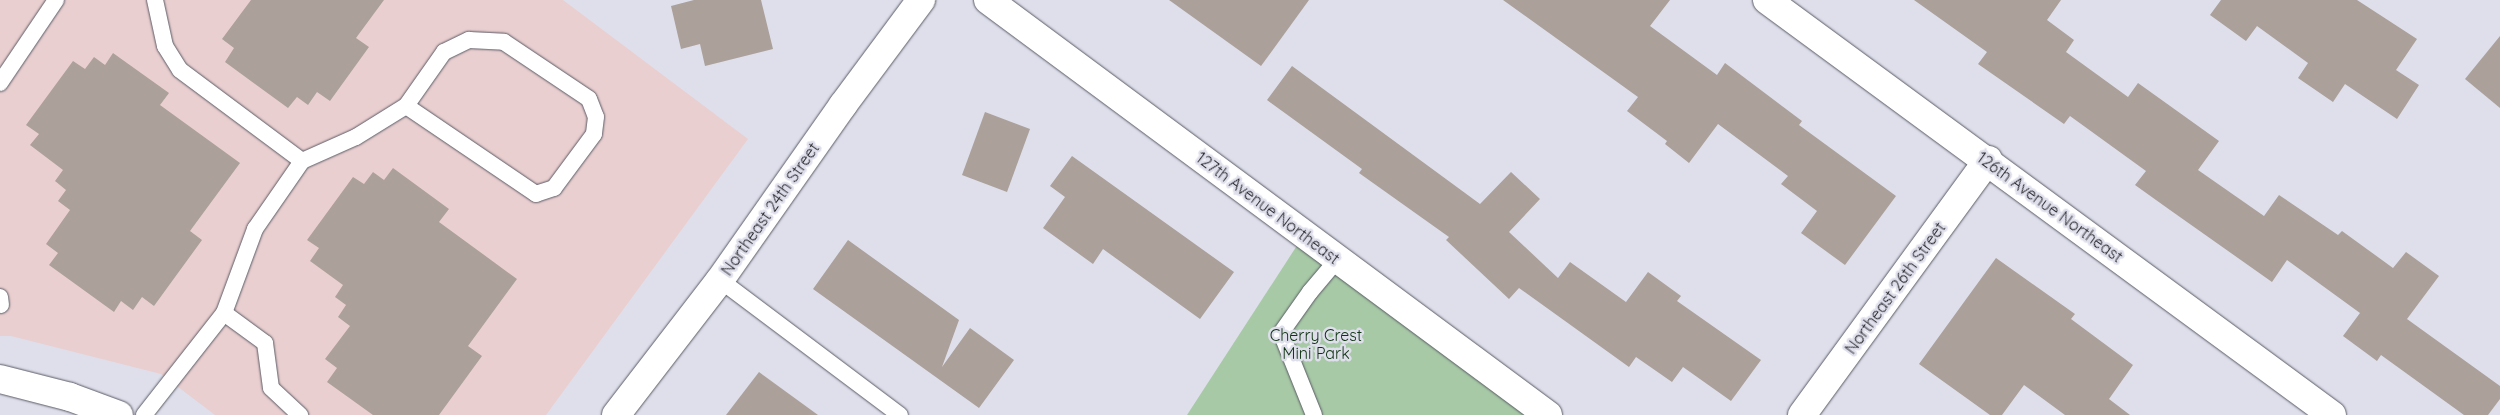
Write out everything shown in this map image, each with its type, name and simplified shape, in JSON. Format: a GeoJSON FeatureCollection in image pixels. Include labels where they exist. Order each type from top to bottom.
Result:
{"type":"FeatureCollection","features":[{"type":"Feature","properties":{"kind":"street","name":"Northeast 24th Street"},"geometry":{"type":"LineString","coordinates":[[616,415],[720,280],[843,105],[921,0]]}},
{"type":"Feature","properties":{"kind":"street","name":"127th Avenue Northeast"},"geometry":{"type":"LineString","coordinates":[[988,0],[1548,415]]}},
{"type":"Feature","properties":{"kind":"street","name":"126th Avenue Northeast"},"geometry":{"type":"LineString","coordinates":[[1767,0],[1988,160],[2332,415]]}},
{"type":"Feature","properties":{"kind":"street","name":"Northeast 26th Street"},"geometry":{"type":"LineString","coordinates":[[1802,415],[1988,160]]}},
{"type":"Feature","properties":{"kind":"street"},"geometry":{"type":"LineString","coordinates":[[0,379],[70,396],[119,415]]}},
{"type":"Feature","properties":{"kind":"lane"},"geometry":{"type":"LineString","coordinates":[[0,82],[56,0]]}},
{"type":"Feature","properties":{"kind":"lane"},"geometry":{"type":"LineString","coordinates":[[155,0],[165,46],[180,70],[302,161]]}},
{"type":"Feature","properties":{"kind":"lane"},"geometry":{"type":"LineString","coordinates":[[144,415],[224,313],[255,229],[302,161],[356,137],[406,106],[444,52],[469,40],[504,42],[589,98],[596,117],[594,134],[554,188],[536,194],[406,106]]}},
{"type":"Feature","properties":{"kind":"lane"},"geometry":{"type":"LineString","coordinates":[[1314,415],[1281,333],[1310,292],[1337,260]]}},
{"type":"Feature","properties":{"kind":"lane"},"geometry":{"type":"LineString","coordinates":[[720,280],[900,415]]}},
{"type":"Feature","properties":{"kind":"lane"},"geometry":{"type":"LineString","coordinates":[[224,313],[265,342],[272,388],[300,415]]}},
{"type":"Feature","properties":{"kind":"shaded area"},"geometry":{"type":"Polygon","coordinates":[[[0,0],[563,0],[748,139],[546,415],[215,415],[161,374],[11,336],[0,336],[0,0]]]}},
{"type":"Feature","properties":{"kind":"green space","name":"Cherry Crest Mini Park"},"geometry":{"type":"Polygon","coordinates":[[[1298,244],[1535,415],[1187,415],[1298,244]]]}},
{"type":"Feature","properties":{"kind":"building"},"geometry":{"type":"Polygon","coordinates":[[[251,0],[384,0],[356,38],[369,47],[330,101],[317,92],[308,105],[297,97],[288,108],[225,62],[234,48],[222,39],[251,0]]]}},
{"type":"Feature","properties":{"kind":"building"},"geometry":{"type":"Polygon","coordinates":[[[694,0],[761,0],[773,49],[705,66],[700,44],[681,49],[671,6],[694,0]]]}},
{"type":"Feature","properties":{"kind":"building"},"geometry":{"type":"Polygon","coordinates":[[[1169,0],[1309,0],[1261,66],[1169,0]]]}},
{"type":"Feature","properties":{"kind":"building"},"geometry":{"type":"Polygon","coordinates":[[[1503,0],[1670,0],[1650,26],[1717,75],[1725,63],[1802,121],[1799,125],[1896,196],[1845,265],[1801,233],[1817,211],[1781,184],[1788,176],[1718,124],[1689,163],[1665,144],[1667,141],[1627,111],[1638,97],[1503,0]]]}},
{"type":"Feature","properties":{"kind":"building"},"geometry":{"type":"Polygon","coordinates":[[[1914,0],[2061,0],[2047,20],[2074,40],[2066,52],[2128,97],[2138,83],[2219,141],[2198,170],[2264,216],[2279,195],[2338,235],[2342,231],[2393,268],[2406,252],[2439,276],[2407,319],[2500,386],[2500,399],[2488,415],[2464,415],[2381,355],[2377,361],[2343,336],[2360,313],[2287,260],[2272,282],[2135,185],[2146,171],[2070,116],[2064,124],[1978,64],[1987,52],[1914,0]]]}},
{"type":"Feature","properties":{"kind":"building"},"geometry":{"type":"Polygon","coordinates":[[[2221,0],[2357,0],[2417,39],[2396,70],[2419,85],[2397,119],[2345,84],[2333,102],[2298,78],[2308,63],[2257,26],[2246,41],[2210,15],[2221,0]]]}},
{"type":"Feature","properties":{"kind":"building"},"geometry":{"type":"Polygon","coordinates":[[[2500,36],[2500,108],[2465,79],[2500,36]]]}},
{"type":"Feature","properties":{"kind":"building"},"geometry":{"type":"Polygon","coordinates":[[[113,53],[169,93],[160,105],[240,163],[190,231],[202,240],[154,306],[142,297],[133,310],[121,301],[114,312],[49,265],[58,253],[46,244],[70,210],[58,201],[66,190],[55,181],[63,170],[30,145],[39,134],[26,125],[73,61],[85,69],[94,57],[105,65],[113,53]]]}},
{"type":"Feature","properties":{"kind":"building"},"geometry":{"type":"Polygon","coordinates":[[[1292,66],[1480,204],[1511,172],[1540,199],[1509,232],[1558,278],[1570,262],[1626,302],[1648,272],[1681,296],[1677,301],[1761,360],[1731,401],[1683,367],[1672,382],[1636,357],[1629,367],[1519,288],[1509,299],[1446,240],[1449,237],[1359,173],[1362,169],[1267,100],[1292,66]]]}},
{"type":"Feature","properties":{"kind":"building"},"geometry":{"type":"Polygon","coordinates":[[[985,112],[1030,129],[1007,192],[962,175],[985,112]]]}},
{"type":"Feature","properties":{"kind":"building"},"geometry":{"type":"Polygon","coordinates":[[[1072,156],[1234,272],[1200,319],[1103,249],[1093,264],[1043,228],[1065,197],[1050,186],[1072,156]]]}},
{"type":"Feature","properties":{"kind":"building"},"geometry":{"type":"Polygon","coordinates":[[[393,168],[449,209],[439,222],[517,279],[468,346],[482,356],[439,415],[373,415],[327,382],[337,368],[325,359],[350,326],[338,317],[346,305],[335,297],[343,285],[310,261],[319,248],[307,240],[353,177],[364,184],[373,172],[384,180],[393,168]]]}},
{"type":"Feature","properties":{"kind":"building"},"geometry":{"type":"Polygon","coordinates":[[[848,240],[959,320],[942,367],[970,328],[1014,360],[979,408],[813,289],[848,240]]]}},
{"type":"Feature","properties":{"kind":"building"},"geometry":{"type":"Polygon","coordinates":[[[1996,258],[2075,314],[2071,319],[2133,365],[2109,399],[2130,415],[2065,415],[2024,385],[2002,415],[1990,415],[1919,364],[1996,258]]]}},
{"type":"Feature","properties":{"kind":"building"},"geometry":{"type":"Polygon","coordinates":[[[759,372],[818,415],[726,415],[759,372]]]}}]}
